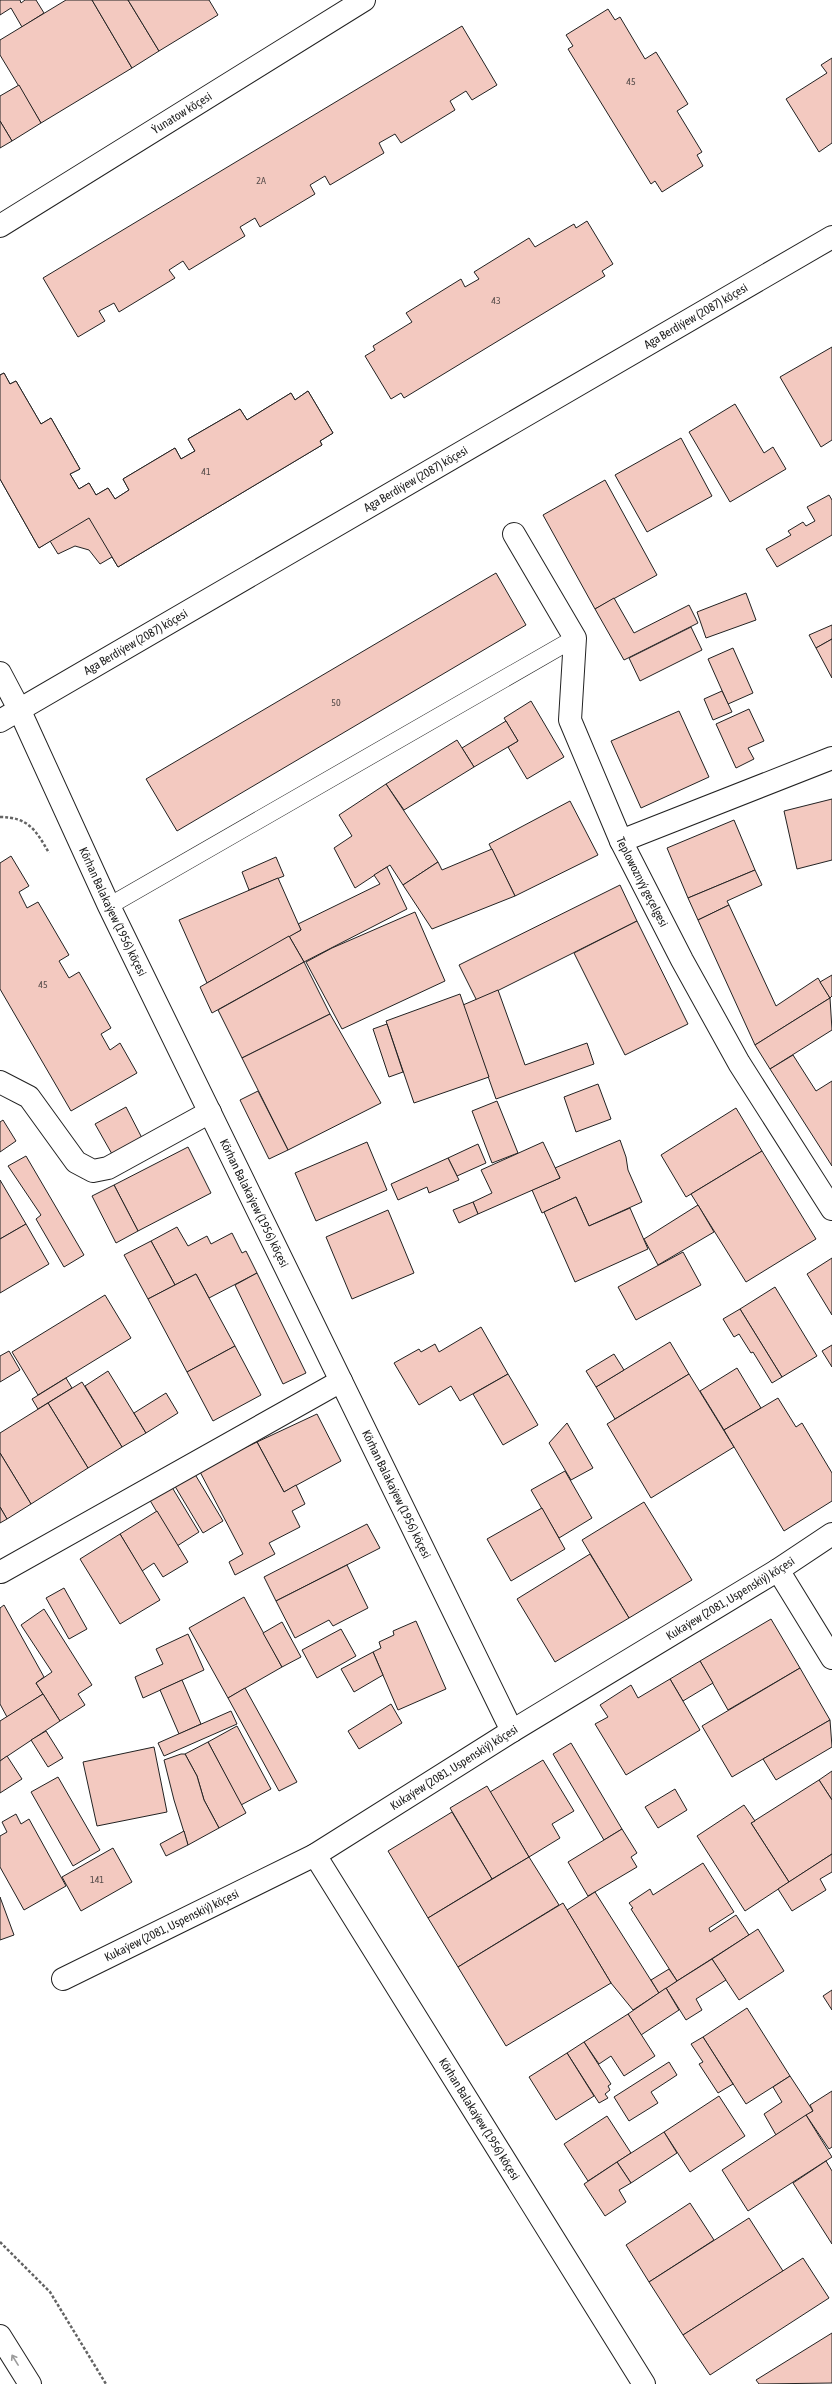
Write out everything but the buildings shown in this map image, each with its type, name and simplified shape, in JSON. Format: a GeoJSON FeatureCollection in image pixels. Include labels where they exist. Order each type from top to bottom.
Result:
{"type":"FeatureCollection","features":[{"type":"Feature","properties":{"kind":"main road","name":"Ýunatow köçesi"},"geometry":{"type":"LineString","coordinates":[[0,226],[364,0]]}},
{"type":"Feature","properties":{"kind":"main road","name":"Aga Berdiýew (2087) köçesi"},"geometry":{"type":"LineString","coordinates":[[0,720],[832,237]]}},
{"type":"Feature","properties":{"kind":"main road"},"geometry":{"type":"LineString","coordinates":[[514,534],[575,638]]}},
{"type":"Feature","properties":{"kind":"main road","name":"Teplowoznyý geçelgesi"},"geometry":{"type":"LineString","coordinates":[[575,638],[570,720],[621,841],[682,960],[739,1063],[832,1209]]}},
{"type":"Feature","properties":{"kind":"main road","name":"Körhan Balakaýew (1956) köçesi"},"geometry":{"type":"LineString","coordinates":[[0,673],[19,709],[109,906],[512,1731]]}},
{"type":"Feature","properties":{"kind":"main road"},"geometry":{"type":"LineString","coordinates":[[621,841],[832,758]]}},
{"type":"Feature","properties":{"kind":"main road"},"geometry":{"type":"LineString","coordinates":[[0,1082],[29,1097],[76,1162],[93,1171],[108,1168],[210,1112]]}},
{"type":"Feature","properties":{"kind":"main road"},"geometry":{"type":"LineString","coordinates":[[1,1572],[341,1381]]}},
{"type":"Feature","properties":{"kind":"main road","name":"Kukaýew (2081, Uspenskiý) köçesi"},"geometry":{"type":"LineString","coordinates":[[63,1979],[315,1855],[512,1731],[778,1570],[832,1534]]}},
{"type":"Feature","properties":{"kind":"main road"},"geometry":{"type":"LineString","coordinates":[[778,1570],[832,1658]]}},
{"type":"Feature","properties":{"kind":"main road","name":"Körhan Balakaýew (1956) köçesi"},"geometry":{"type":"LineString","coordinates":[[315,1855],[644,2384]]}},
{"type":"Feature","properties":{"kind":"main road"},"geometry":{"type":"LineString","coordinates":[[0,2336],[30,2384]]}},
{"type":"Feature","properties":{"kind":"lane"},"geometry":{"type":"LineString","coordinates":[[109,906],[575,638]]}},
{"type":"Feature","properties":{"kind":"path"},"geometry":{"type":"LineString","coordinates":[[0,817],[16,817],[28,823],[40,838],[51,857]]}},
{"type":"Feature","properties":{"kind":"path"},"geometry":{"type":"LineString","coordinates":[[0,2242],[50,2292],[106,2384]]}}]}
